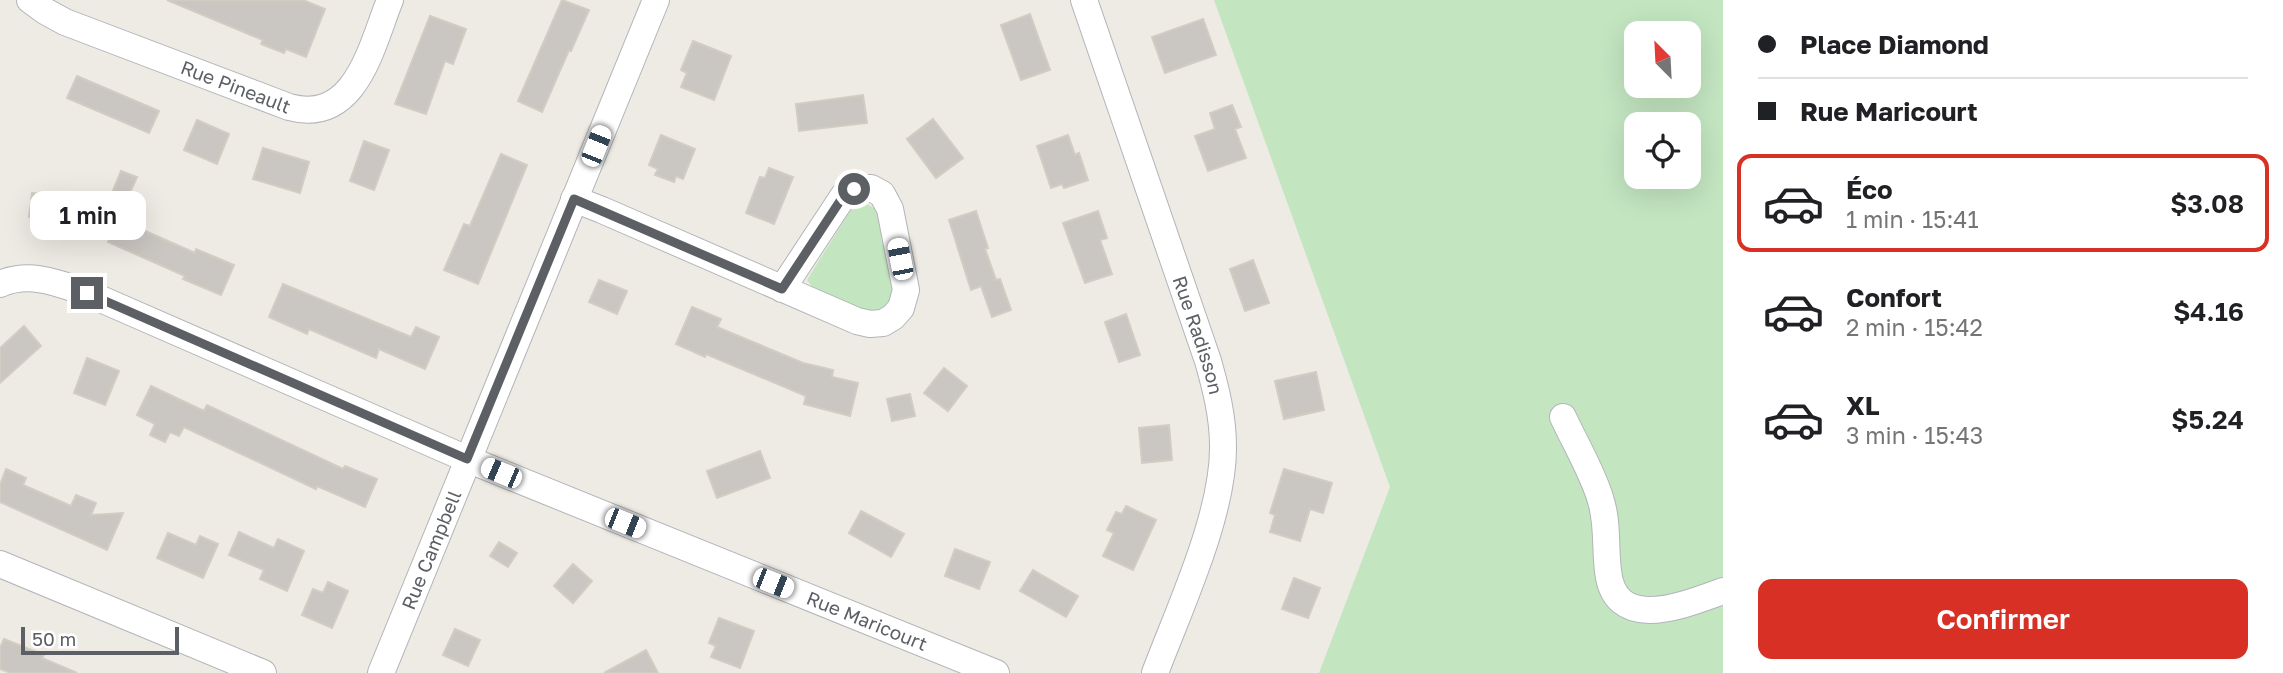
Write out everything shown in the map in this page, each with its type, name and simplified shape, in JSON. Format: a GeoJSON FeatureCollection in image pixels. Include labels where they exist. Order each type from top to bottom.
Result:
{"type":"FeatureCollection","features":[{"type":"Feature","properties":{"kind":"street","name":"Rue Pineault"},"geometry":{"type":"LineString","coordinates":[[30,0],[45,12],[73,25],[289,107],[305,110],[330,106],[350,90],[390,0]]}},
{"type":"Feature","properties":{"kind":"street","name":"Rue Campbell"},"geometry":{"type":"LineString","coordinates":[[381,673],[656,0]]}},
{"type":"Feature","properties":{"kind":"street","name":"Rue Radisson"},"geometry":{"type":"LineString","coordinates":[[1084,0],[1208,361],[1222,424],[1222,467],[1212,516],[1155,673]]}},
{"type":"Feature","properties":{"kind":"street"},"geometry":{"type":"LineString","coordinates":[[574,199],[782,289],[864,324],[883,323],[893,317],[904,302],[906,290],[890,209],[882,194],[871,188],[859,187],[844,195],[782,289]]}},
{"type":"Feature","properties":{"kind":"street","name":"Rue Maricourt"},"geometry":{"type":"LineString","coordinates":[[0,284],[30,277],[57,282],[87,293],[467,459],[996,673]]}},
{"type":"Feature","properties":{"kind":"street"},"geometry":{"type":"LineString","coordinates":[[1563,417],[1601,501],[1608,541],[1608,573],[1616,597],[1634,610],[1671,610],[1723,591]]}},
{"type":"Feature","properties":{"kind":"street"},"geometry":{"type":"LineString","coordinates":[[0,564],[263,673]]}},
{"type":"Feature","properties":{"kind":"green space"},"geometry":{"type":"Polygon","coordinates":[[[1214,0],[1723,0],[1723,673],[1319,673],[1390,487],[1214,0]]]}},
{"type":"Feature","properties":{"kind":"green space"},"geometry":{"type":"Polygon","coordinates":[[[860,204],[867,204],[879,211],[894,290],[891,305],[876,315],[814,289],[807,280],[850,211],[860,204]]]}},
{"type":"Feature","properties":{"kind":"building"},"geometry":{"type":"Polygon","coordinates":[[[167,0],[303,0],[325,9],[306,57],[286,49],[284,53],[261,44],[263,40],[167,0]]]}},
{"type":"Feature","properties":{"kind":"building"},"geometry":{"type":"Polygon","coordinates":[[[562,0],[589,10],[542,112],[518,101],[562,0]]]}},
{"type":"Feature","properties":{"kind":"building"},"geometry":{"type":"Polygon","coordinates":[[[1030,14],[1050,70],[1021,80],[1001,25],[1030,14]]]}},
{"type":"Feature","properties":{"kind":"building"},"geometry":{"type":"Polygon","coordinates":[[[430,16],[466,29],[453,64],[445,61],[426,114],[395,104],[430,16]]]}},
{"type":"Feature","properties":{"kind":"building"},"geometry":{"type":"Polygon","coordinates":[[[1203,19],[1216,55],[1165,73],[1152,37],[1203,19]]]}},
{"type":"Feature","properties":{"kind":"building"},"geometry":{"type":"Polygon","coordinates":[[[693,41],[731,56],[714,100],[681,87],[687,73],[681,70],[693,41]]]}},
{"type":"Feature","properties":{"kind":"building"},"geometry":{"type":"Polygon","coordinates":[[[77,76],[159,111],[149,133],[67,98],[77,76]]]}},
{"type":"Feature","properties":{"kind":"building"},"geometry":{"type":"Polygon","coordinates":[[[863,95],[867,123],[799,131],[796,104],[863,95]]]}},
{"type":"Feature","properties":{"kind":"building"},"geometry":{"type":"Polygon","coordinates":[[[1232,105],[1241,127],[1235,129],[1246,158],[1208,171],[1195,136],[1215,129],[1210,113],[1232,105]]]}},
{"type":"Feature","properties":{"kind":"building"},"geometry":{"type":"Polygon","coordinates":[[[933,119],[963,158],[936,178],[907,139],[933,119]]]}},
{"type":"Feature","properties":{"kind":"building"},"geometry":{"type":"Polygon","coordinates":[[[197,120],[229,134],[217,164],[184,150],[197,120]]]}},
{"type":"Feature","properties":{"kind":"building"},"geometry":{"type":"Polygon","coordinates":[[[661,135],[695,149],[683,179],[676,176],[674,182],[655,175],[658,169],[649,165],[661,135]]]}},
{"type":"Feature","properties":{"kind":"building"},"geometry":{"type":"Polygon","coordinates":[[[1068,135],[1075,155],[1079,153],[1088,180],[1064,188],[1062,184],[1051,188],[1037,146],[1068,135]]]}},
{"type":"Feature","properties":{"kind":"building"},"geometry":{"type":"Polygon","coordinates":[[[364,141],[389,150],[374,190],[350,181],[364,141]]]}},
{"type":"Feature","properties":{"kind":"building"},"geometry":{"type":"Polygon","coordinates":[[[263,148],[309,162],[300,193],[253,179],[263,148]]]}},
{"type":"Feature","properties":{"kind":"building"},"geometry":{"type":"Polygon","coordinates":[[[501,154],[527,165],[478,284],[444,270],[464,224],[470,226],[501,154]]]}},
{"type":"Feature","properties":{"kind":"building"},"geometry":{"type":"Polygon","coordinates":[[[769,168],[793,177],[774,224],[746,213],[760,177],[765,178],[769,168]]]}},
{"type":"Feature","properties":{"kind":"building"},"geometry":{"type":"Polygon","coordinates":[[[121,171],[137,177],[127,199],[112,193],[121,171]]]}},
{"type":"Feature","properties":{"kind":"building"},"geometry":{"type":"Polygon","coordinates":[[[32,193],[88,199],[85,224],[29,217],[32,193]]]}},
{"type":"Feature","properties":{"kind":"building"},"geometry":{"type":"Polygon","coordinates":[[[976,211],[988,248],[985,249],[1011,310],[992,317],[981,286],[971,290],[949,220],[976,211]]]}},
{"type":"Feature","properties":{"kind":"building"},"geometry":{"type":"Polygon","coordinates":[[[1098,211],[1107,238],[1100,240],[1112,274],[1085,283],[1063,223],[1098,211]]]}},
{"type":"Feature","properties":{"kind":"building"},"geometry":{"type":"Polygon","coordinates":[[[118,219],[195,253],[196,249],[234,265],[221,295],[108,242],[118,219]]]}},
{"type":"Feature","properties":{"kind":"building"},"geometry":{"type":"Polygon","coordinates":[[[1253,260],[1269,303],[1245,311],[1230,269],[1253,260]]]}},
{"type":"Feature","properties":{"kind":"building"},"geometry":{"type":"Polygon","coordinates":[[[599,280],[627,291],[617,314],[589,302],[599,280]]]}},
{"type":"Feature","properties":{"kind":"building"},"geometry":{"type":"Polygon","coordinates":[[[283,284],[411,337],[416,327],[439,337],[425,369],[379,349],[376,358],[309,329],[307,334],[269,317],[283,284]]]}},
{"type":"Feature","properties":{"kind":"building"},"geometry":{"type":"Polygon","coordinates":[[[692,307],[721,319],[717,327],[803,363],[833,370],[832,377],[858,383],[850,416],[804,404],[806,396],[676,344],[692,307]]]}},
{"type":"Feature","properties":{"kind":"building"},"geometry":{"type":"Polygon","coordinates":[[[1126,314],[1140,355],[1119,362],[1105,322],[1126,314]]]}},
{"type":"Feature","properties":{"kind":"building"},"geometry":{"type":"Polygon","coordinates":[[[24,326],[41,346],[0,383],[0,348],[24,326]]]}},
{"type":"Feature","properties":{"kind":"building"},"geometry":{"type":"Polygon","coordinates":[[[87,358],[119,371],[105,405],[74,393],[87,358]]]}},
{"type":"Feature","properties":{"kind":"building"},"geometry":{"type":"Polygon","coordinates":[[[944,368],[967,386],[948,411],[924,393],[944,368]]]}},
{"type":"Feature","properties":{"kind":"building"},"geometry":{"type":"Polygon","coordinates":[[[1316,372],[1324,410],[1284,419],[1275,381],[1316,372]]]}},
{"type":"Feature","properties":{"kind":"building"},"geometry":{"type":"Polygon","coordinates":[[[151,386],[204,411],[207,405],[343,469],[345,466],[377,479],[365,507],[317,486],[316,489],[184,427],[179,436],[170,432],[165,442],[150,435],[155,424],[137,415],[151,386]]]}},
{"type":"Feature","properties":{"kind":"building"},"geometry":{"type":"Polygon","coordinates":[[[910,394],[915,416],[892,421],[887,399],[910,394]]]}},
{"type":"Feature","properties":{"kind":"building"},"geometry":{"type":"Polygon","coordinates":[[[1169,425],[1172,460],[1142,463],[1139,428],[1169,425]]]}},
{"type":"Feature","properties":{"kind":"building"},"geometry":{"type":"Polygon","coordinates":[[[760,451],[770,478],[717,498],[707,471],[760,451]]]}},
{"type":"Feature","properties":{"kind":"building"},"geometry":{"type":"Polygon","coordinates":[[[6,469],[26,478],[23,485],[71,506],[76,495],[96,503],[91,515],[123,513],[107,550],[0,502],[0,485],[6,469]]]}},
{"type":"Feature","properties":{"kind":"building"},"geometry":{"type":"Polygon","coordinates":[[[1284,469],[1332,483],[1323,513],[1310,509],[1300,541],[1270,532],[1275,515],[1270,513],[1284,469]]]}},
{"type":"Feature","properties":{"kind":"building"},"geometry":{"type":"Polygon","coordinates":[[[1126,506],[1156,520],[1133,570],[1103,556],[1114,533],[1107,530],[1116,512],[1122,514],[1126,506]]]}},
{"type":"Feature","properties":{"kind":"building"},"geometry":{"type":"Polygon","coordinates":[[[861,511],[904,534],[891,557],[849,533],[861,511]]]}},
{"type":"Feature","properties":{"kind":"building"},"geometry":{"type":"Polygon","coordinates":[[[239,532],[274,548],[278,539],[304,551],[287,591],[260,579],[264,570],[229,555],[239,532]]]}},
{"type":"Feature","properties":{"kind":"building"},"geometry":{"type":"Polygon","coordinates":[[[168,533],[196,545],[200,536],[218,544],[203,578],[157,558],[168,533]]]}},
{"type":"Feature","properties":{"kind":"building"},"geometry":{"type":"Polygon","coordinates":[[[499,542],[517,553],[508,567],[490,556],[499,542]]]}},
{"type":"Feature","properties":{"kind":"building"},"geometry":{"type":"Polygon","coordinates":[[[955,549],[990,562],[979,589],[945,576],[955,549]]]}},
{"type":"Feature","properties":{"kind":"building"},"geometry":{"type":"Polygon","coordinates":[[[573,564],[592,581],[573,603],[554,586],[573,564]]]}},
{"type":"Feature","properties":{"kind":"building"},"geometry":{"type":"Polygon","coordinates":[[[1033,570],[1078,596],[1066,617],[1020,591],[1033,570]]]}},
{"type":"Feature","properties":{"kind":"building"},"geometry":{"type":"Polygon","coordinates":[[[1294,578],[1320,588],[1308,618],[1282,609],[1294,578]]]}},
{"type":"Feature","properties":{"kind":"building"},"geometry":{"type":"Polygon","coordinates":[[[328,582],[348,591],[332,628],[302,615],[313,589],[323,593],[328,582]]]}},
{"type":"Feature","properties":{"kind":"building"},"geometry":{"type":"Polygon","coordinates":[[[719,618],[754,631],[740,668],[711,657],[716,646],[709,643],[719,618]]]}},
{"type":"Feature","properties":{"kind":"building"},"geometry":{"type":"Polygon","coordinates":[[[455,629],[480,640],[468,666],[443,655],[455,629]]]}},
{"type":"Feature","properties":{"kind":"building"},"geometry":{"type":"Polygon","coordinates":[[[4,639],[44,655],[42,658],[77,673],[11,673],[0,669],[0,648],[4,639]]]}},
{"type":"Feature","properties":{"kind":"building"},"geometry":{"type":"Polygon","coordinates":[[[646,650],[658,673],[604,673],[646,650]]]}},
{"type":"Feature","properties":{"kind":"route"},"geometry":{"type":"LineString","coordinates":[[87,293],[467,459],[574,199],[782,289],[834,208],[848,191],[854,189]]}}]}
